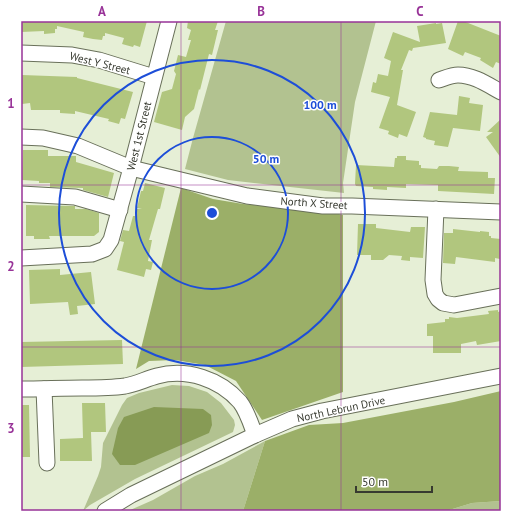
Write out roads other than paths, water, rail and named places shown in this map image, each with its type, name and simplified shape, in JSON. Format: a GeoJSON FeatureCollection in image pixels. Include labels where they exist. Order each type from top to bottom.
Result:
{"type":"FeatureCollection","features":[{"type":"Feature","properties":{"kind":"street","name":"West 1st Street"},"geometry":{"type":"LineString","coordinates":[[21,258],[92,254],[105,249],[111,240],[169,21]]}},
{"type":"Feature","properties":{"kind":"street","name":"West Y Street"},"geometry":{"type":"LineString","coordinates":[[21,54],[72,55],[99,60],[154,77]]}},
{"type":"Feature","properties":{"kind":"street"},"geometry":{"type":"LineString","coordinates":[[439,80],[457,75],[464,76],[482,82],[501,92]]}},
{"type":"Feature","properties":{"kind":"street","name":"North X Street"},"geometry":{"type":"LineString","coordinates":[[21,138],[43,138],[78,146],[131,168],[247,196],[323,206],[501,212]]}},
{"type":"Feature","properties":{"kind":"street"},"geometry":{"type":"LineString","coordinates":[[21,194],[75,197],[120,210]]}},
{"type":"Feature","properties":{"kind":"street"},"geometry":{"type":"LineString","coordinates":[[436,209],[432,280],[435,294],[438,299],[443,303],[454,305],[501,296]]}},
{"type":"Feature","properties":{"kind":"street"},"geometry":{"type":"LineString","coordinates":[[21,389],[125,386],[156,376],[174,373],[197,375],[215,382],[228,390],[240,403],[250,420],[255,435]]}},
{"type":"Feature","properties":{"kind":"street","name":"North Lebrun Drive"},"geometry":{"type":"LineString","coordinates":[[105,511],[131,496],[255,435],[292,419],[322,411],[501,376]]}},
{"type":"Feature","properties":{"kind":"street"},"geometry":{"type":"LineString","coordinates":[[44,389],[46,462]]}}]}
